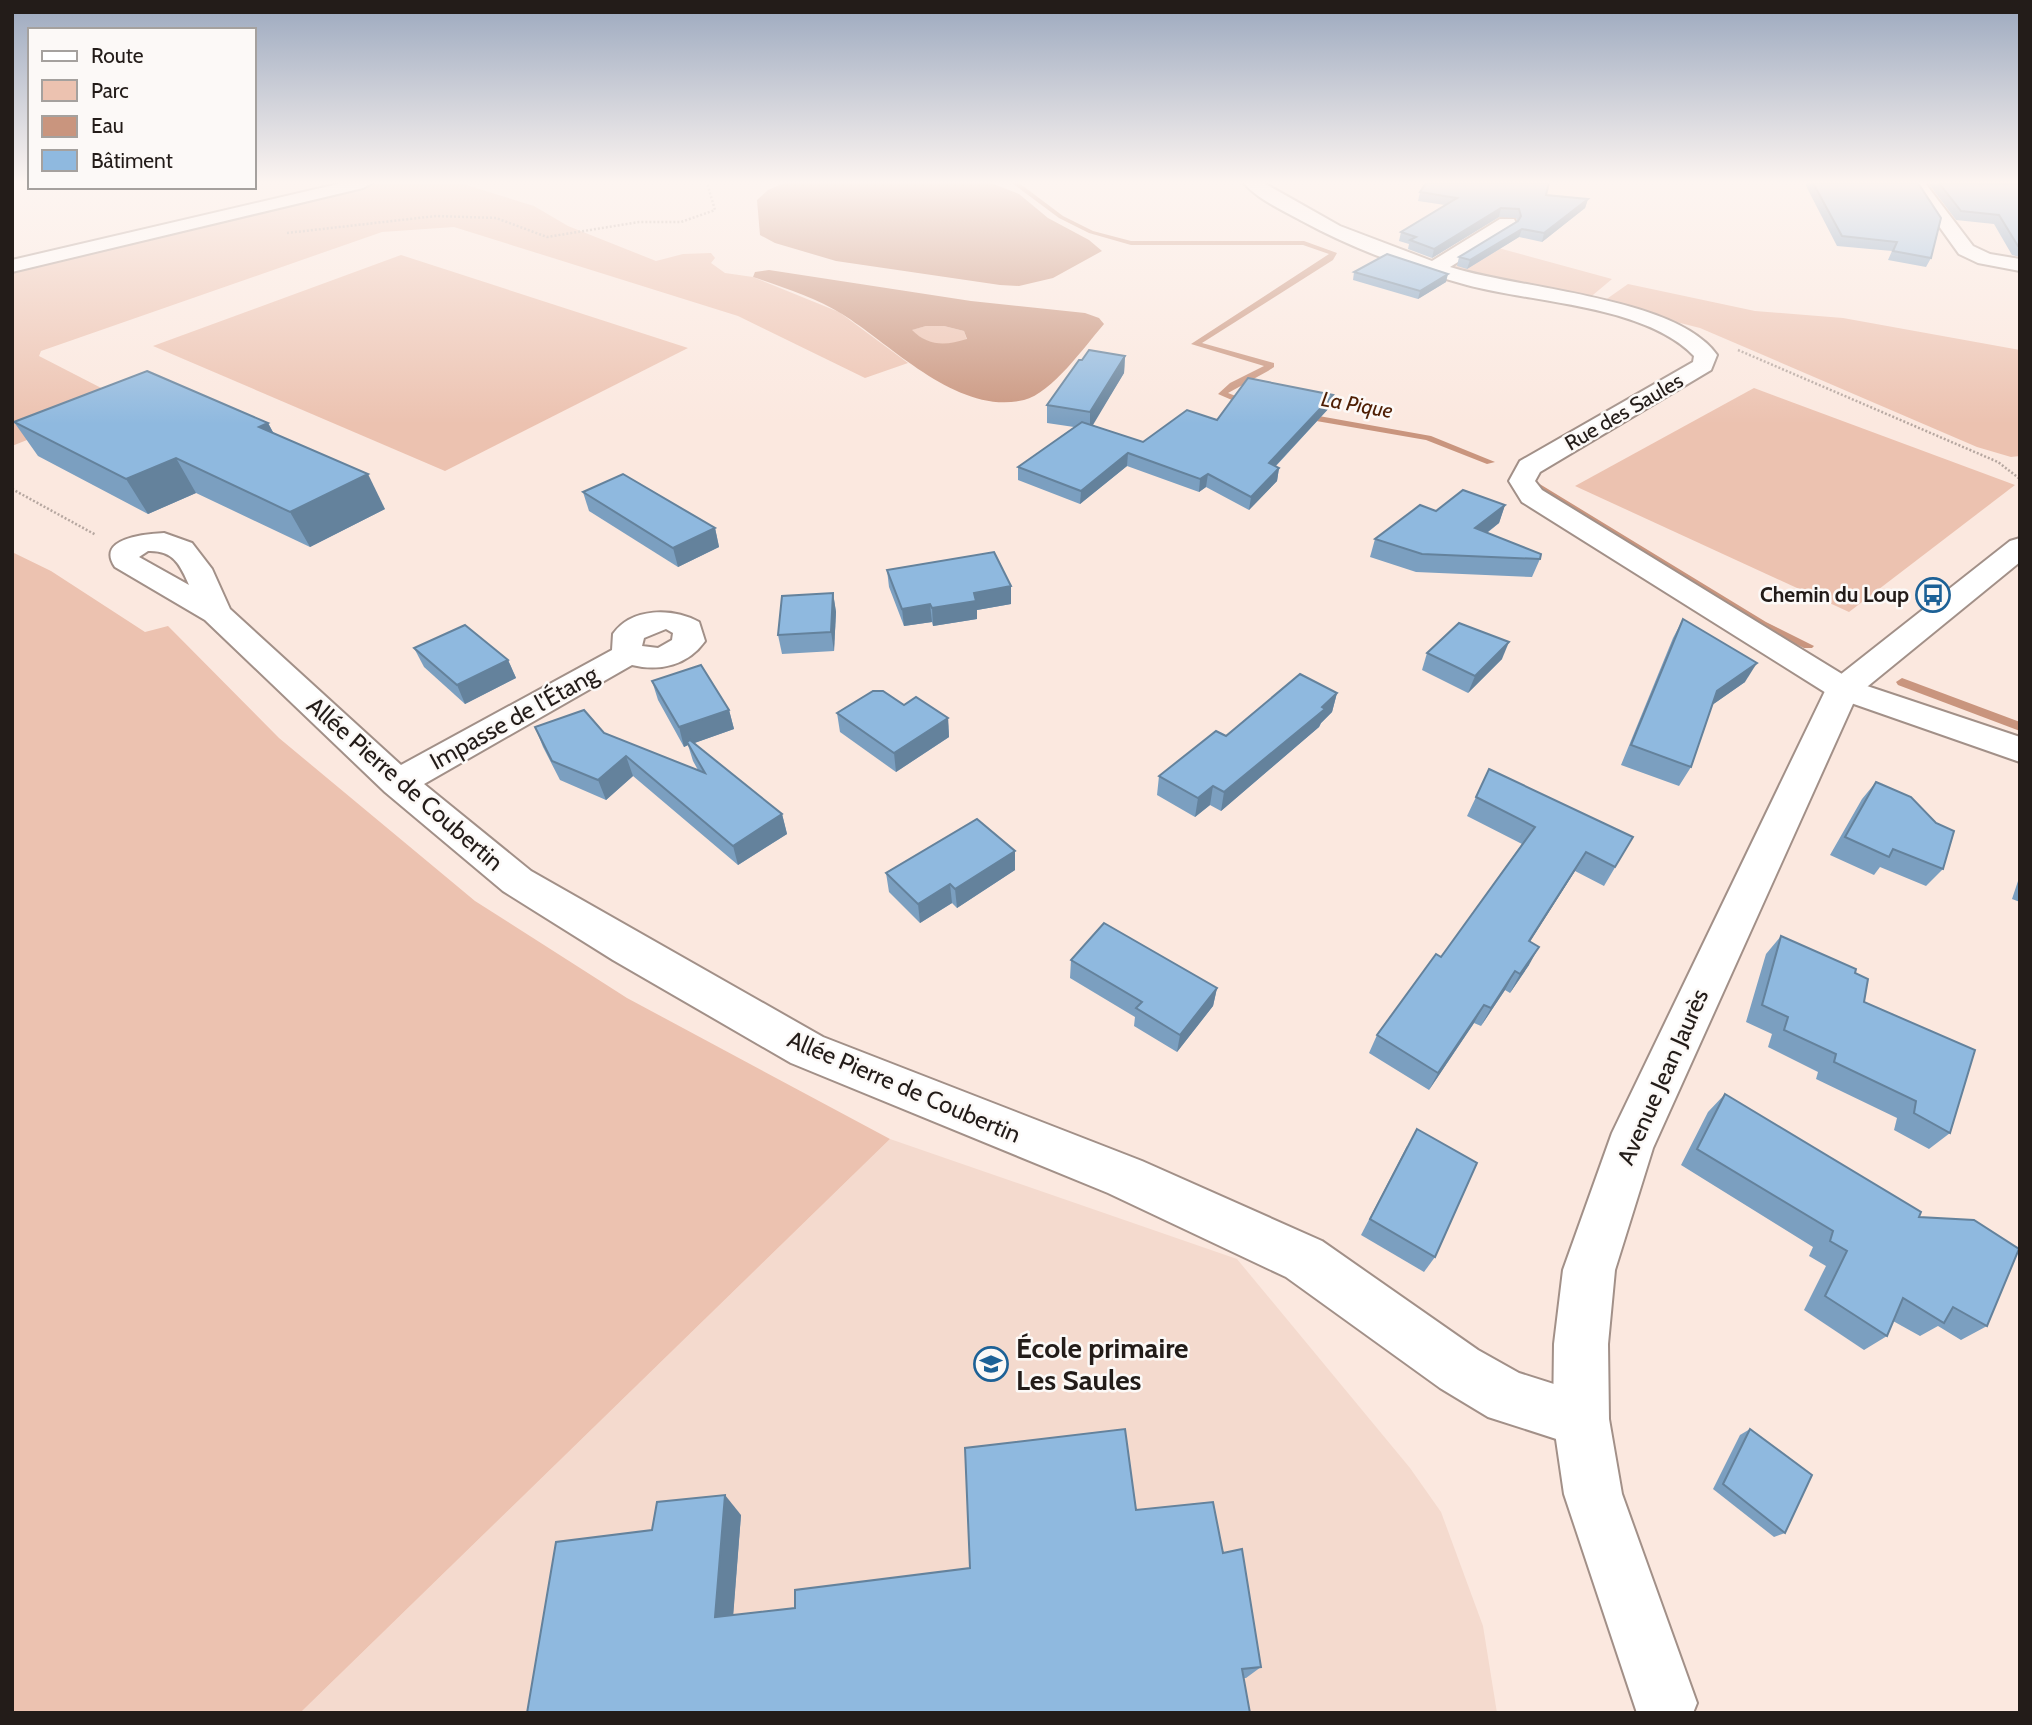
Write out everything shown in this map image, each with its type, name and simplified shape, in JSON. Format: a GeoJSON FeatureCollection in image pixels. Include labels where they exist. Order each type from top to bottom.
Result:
{"type":"FeatureCollection","features":[{"type":"Feature","properties":{"kind":"street","name":"Rue des Saules"},"geometry":{"type":"LineString","coordinates":[[1422,264],[1485,284],[1633,315],[1692,339],[1706,355],[1703,365],[1529,467],[1522,481],[1525,488],[1532,496],[1843,689]]}},
{"type":"Feature","properties":{"kind":"street"},"geometry":{"type":"LineString","coordinates":[[1435,268],[1442,264]]}},
{"type":"Feature","properties":{"kind":"street","name":"Avenue Jean Jaurès"},"geometry":{"type":"LineString","coordinates":[[1663,1710],[1593,1494],[1581,1419],[1581,1343],[1589,1270],[1608,1204],[1629,1148],[1843,689],[2020,547]]}},
{"type":"Feature","properties":{"kind":"street","name":"Allée Pierre de Coubertin"},"geometry":{"type":"LineString","coordinates":[[124,551],[125,561],[216,613],[398,783],[517,881],[807,1050],[1125,1177],[1304,1259],[1459,1369],[1508,1397],[1581,1419]]}},
{"type":"Feature","properties":{"kind":"street","name":"Impasse de l'Étang"},"geometry":{"type":"LineString","coordinates":[[398,783],[630,653]]}},
{"type":"Feature","properties":{"kind":"street"},"geometry":{"type":"LineString","coordinates":[[1843,689],[2020,750]]}},
{"type":"Feature","properties":{"kind":"path"},"geometry":{"type":"LineString","coordinates":[[1692,339],[1753,355],[1998,462],[2020,479]]}},
{"type":"Feature","properties":{"kind":"path"},"geometry":{"type":"LineString","coordinates":[[12,489],[124,551]]}},
{"type":"Feature","properties":{"kind":"shaded area","name":"École primaire Les Saules"},"geometry":{"type":"Polygon","coordinates":[[[890,1139],[1237,1259],[1410,1468],[1441,1512],[1483,1626],[1497,1713],[300,1713],[890,1139]]]}},
{"type":"Feature","properties":{"kind":"green space"},"geometry":{"type":"Polygon","coordinates":[[[43,264],[292,264],[41,351],[39,356],[109,392],[99,411],[12,446],[12,271],[43,264]]]}},
{"type":"Feature","properties":{"kind":"green space"},"geometry":{"type":"Polygon","coordinates":[[[378,264],[427,264],[688,348],[445,471],[153,346],[378,264]]]}},
{"type":"Feature","properties":{"kind":"green space"},"geometry":{"type":"Polygon","coordinates":[[[570,264],[712,264],[725,273],[753,277],[839,312],[908,363],[865,378],[738,316],[570,264]]]}},
{"type":"Feature","properties":{"kind":"green space"},"geometry":{"type":"Polygon","coordinates":[[[1460,264],[1555,264],[1612,279],[1587,300],[1450,269],[1460,264]]]}},
{"type":"Feature","properties":{"kind":"green space"},"geometry":{"type":"Polygon","coordinates":[[[1628,284],[1755,311],[1843,318],[2020,350],[2020,456],[2011,457],[1977,447],[1700,328],[1601,303],[1628,284]]]}},
{"type":"Feature","properties":{"kind":"green space"},"geometry":{"type":"Polygon","coordinates":[[[926,326],[944,326],[964,331],[967,340],[937,344],[924,340],[911,330],[926,326]]]}},
{"type":"Feature","properties":{"kind":"green space"},"geometry":{"type":"Polygon","coordinates":[[[1754,388],[2015,485],[1849,612],[1575,486],[1754,388]]]}},
{"type":"Feature","properties":{"kind":"green space"},"geometry":{"type":"Polygon","coordinates":[[[12,552],[51,571],[145,632],[168,626],[279,738],[475,901],[627,998],[890,1139],[300,1713],[12,1713],[12,552]]]}},
{"type":"Feature","properties":{"kind":"water"},"geometry":{"type":"Polygon","coordinates":[[[853,264],[1079,264],[1053,278],[1019,286],[853,264]]]}},
{"type":"Feature","properties":{"kind":"water"},"geometry":{"type":"Polygon","coordinates":[[[769,270],[971,301],[1085,313],[1099,318],[1104,324],[1067,368],[1046,388],[1024,400],[999,402],[975,398],[951,388],[927,375],[832,308],[753,277],[755,272],[769,270]],[[926,326],[912,330],[924,339],[937,343],[967,339],[964,331],[944,326],[926,326]]]}},
{"type":"Feature","properties":{"kind":"building"},"geometry":{"type":"Polygon","coordinates":[[[1370,264],[1416,264],[1448,274],[1420,291],[1354,272],[1370,264]]]}},
{"type":"Feature","properties":{"kind":"building"},"geometry":{"type":"Polygon","coordinates":[[[1089,350],[1125,356],[1090,412],[1047,405],[1079,360],[1082,360],[1089,350]]]}},
{"type":"Feature","properties":{"kind":"building"},"geometry":{"type":"Polygon","coordinates":[[[147,371],[268,423],[259,427],[368,474],[290,512],[176,458],[126,479],[14,422],[147,371]]]}},
{"type":"Feature","properties":{"kind":"building"},"geometry":{"type":"Polygon","coordinates":[[[1248,378],[1333,395],[1269,463],[1279,468],[1251,497],[1208,474],[1200,479],[1128,453],[1081,491],[1018,467],[1082,422],[1143,442],[1187,410],[1217,420],[1248,378]]]}},
{"type":"Feature","properties":{"kind":"building"},"geometry":{"type":"Polygon","coordinates":[[[623,474],[715,528],[673,548],[583,492],[623,474]]]}},
{"type":"Feature","properties":{"kind":"building"},"geometry":{"type":"Polygon","coordinates":[[[1463,490],[1505,505],[1475,528],[1541,554],[1540,559],[1422,554],[1375,539],[1420,505],[1436,511],[1463,490]]]}},
{"type":"Feature","properties":{"kind":"building"},"geometry":{"type":"Polygon","coordinates":[[[994,552],[1011,586],[974,593],[976,601],[932,608],[930,604],[902,609],[887,570],[994,552]]]}},
{"type":"Feature","properties":{"kind":"building"},"geometry":{"type":"Polygon","coordinates":[[[833,593],[831,632],[778,635],[782,596],[833,593]]]}},
{"type":"Feature","properties":{"kind":"building"},"geometry":{"type":"Polygon","coordinates":[[[1683,619],[1757,663],[1717,691],[1691,767],[1631,745],[1683,619]]]}},
{"type":"Feature","properties":{"kind":"building"},"geometry":{"type":"Polygon","coordinates":[[[1459,623],[1509,642],[1475,676],[1427,653],[1459,623]]]}},
{"type":"Feature","properties":{"kind":"building"},"geometry":{"type":"Polygon","coordinates":[[[465,625],[508,660],[457,685],[414,648],[465,625]]]}},
{"type":"Feature","properties":{"kind":"building"},"geometry":{"type":"Polygon","coordinates":[[[701,665],[729,710],[679,727],[652,681],[701,665]]]}},
{"type":"Feature","properties":{"kind":"building"},"geometry":{"type":"Polygon","coordinates":[[[1300,674],[1337,693],[1322,707],[1325,709],[1224,792],[1213,786],[1198,798],[1159,776],[1216,731],[1226,736],[1300,674]]]}},
{"type":"Feature","properties":{"kind":"building"},"geometry":{"type":"Polygon","coordinates":[[[873,691],[883,691],[904,705],[916,697],[948,718],[894,753],[837,713],[873,691]]]}},
{"type":"Feature","properties":{"kind":"building"},"geometry":{"type":"Polygon","coordinates":[[[584,710],[604,733],[705,773],[687,742],[690,740],[782,814],[733,846],[626,756],[598,780],[552,761],[535,727],[584,710]]]}},
{"type":"Feature","properties":{"kind":"building"},"geometry":{"type":"Polygon","coordinates":[[[1489,769],[1633,837],[1615,867],[1586,852],[1529,941],[1539,947],[1520,974],[1515,971],[1491,1008],[1484,1005],[1438,1073],[1377,1035],[1436,954],[1441,957],[1535,827],[1476,797],[1489,769]]]}},
{"type":"Feature","properties":{"kind":"building"},"geometry":{"type":"Polygon","coordinates":[[[1876,782],[1911,797],[1936,823],[1954,831],[1943,869],[1893,849],[1889,857],[1845,837],[1876,782]]]}},
{"type":"Feature","properties":{"kind":"building"},"geometry":{"type":"Polygon","coordinates":[[[977,819],[1015,851],[955,889],[950,884],[918,904],[886,873],[977,819]]]}},
{"type":"Feature","properties":{"kind":"building"},"geometry":{"type":"Polygon","coordinates":[[[1104,923],[1217,988],[1180,1035],[1136,1008],[1142,1002],[1071,960],[1104,923]]]}},
{"type":"Feature","properties":{"kind":"building"},"geometry":{"type":"Polygon","coordinates":[[[1781,936],[1856,969],[1855,973],[1868,979],[1864,1002],[1975,1050],[1950,1133],[1914,1113],[1916,1101],[1834,1062],[1836,1054],[1784,1030],[1788,1017],[1762,1005],[1781,936]]]}},
{"type":"Feature","properties":{"kind":"building"},"geometry":{"type":"Polygon","coordinates":[[[1725,1094],[1921,1212],[1919,1217],[1974,1220],[2019,1249],[1987,1326],[1953,1307],[1944,1323],[1903,1298],[1887,1336],[1825,1296],[1847,1251],[1830,1241],[1833,1231],[1697,1149],[1725,1094]]]}},
{"type":"Feature","properties":{"kind":"building"},"geometry":{"type":"Polygon","coordinates":[[[1417,1129],[1477,1163],[1435,1257],[1370,1219],[1417,1129]]]}},
{"type":"Feature","properties":{"kind":"building"},"geometry":{"type":"Polygon","coordinates":[[[1125,1429],[1136,1510],[1213,1502],[1223,1553],[1242,1549],[1261,1667],[1242,1669],[1250,1713],[527,1713],[556,1542],[652,1530],[657,1502],[725,1495],[715,1617],[795,1608],[795,1590],[970,1568],[965,1448],[1125,1429]]]}},
{"type":"Feature","properties":{"kind":"building"},"geometry":{"type":"Polygon","coordinates":[[[1750,1429],[1812,1475],[1785,1533],[1723,1484],[1750,1429]]]}},
{"type":"Feature","properties":{"kind":"waterway","name":"La Pique"},"geometry":{"type":"LineString","coordinates":[[1248,404],[1222,394],[1233,385],[1271,365],[1195,344],[1321,264]]}},
{"type":"Feature","properties":{"kind":"waterway","name":"La Pique"},"geometry":{"type":"LineString","coordinates":[[1302,416],[1428,438],[1490,462]]}},
{"type":"Feature","properties":{"kind":"waterway","name":"La Pique"},"geometry":{"type":"LineString","coordinates":[[1538,486],[1762,624],[1808,646]]}},
{"type":"Feature","properties":{"kind":"waterway","name":"La Pique"},"geometry":{"type":"LineString","coordinates":[[1902,682],[2020,727]]}},
{"type":"Feature","properties":{"kind":"place","name":"Chemin du Loup"},"geometry":{"type":"Point","coordinates":[1933,595]}},
{"type":"Feature","properties":{"kind":"place","name":"École primaire Les Saules"},"geometry":{"type":"Point","coordinates":[991,1364]}}]}
